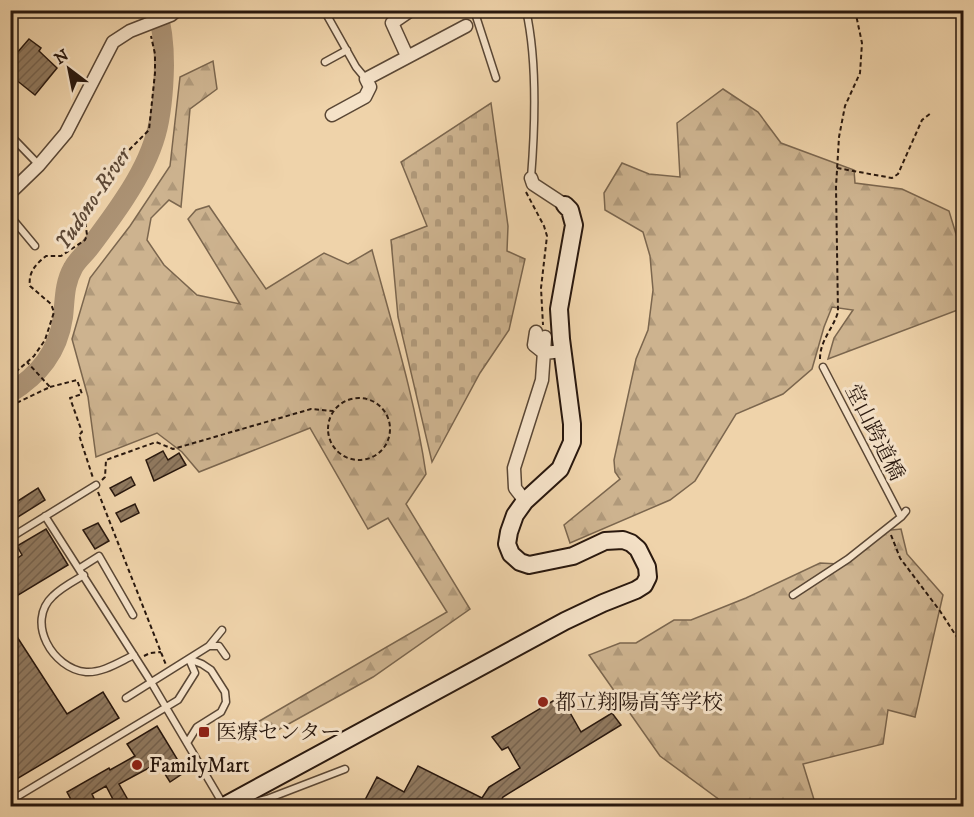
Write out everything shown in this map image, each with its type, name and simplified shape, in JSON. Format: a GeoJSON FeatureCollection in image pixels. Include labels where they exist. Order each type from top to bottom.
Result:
{"type":"FeatureCollection","features":[{"type":"Feature","properties":{"kind":"street"},"geometry":{"type":"LineString","coordinates":[[407,56],[392,22],[411,10]]}},
{"type":"Feature","properties":{"kind":"street"},"geometry":{"type":"LineString","coordinates":[[10,193],[39,165],[66,133],[113,42],[130,31],[174,13]]}},
{"type":"Feature","properties":{"kind":"street"},"geometry":{"type":"LineString","coordinates":[[332,115],[365,97],[370,87],[366,79],[466,26]]}},
{"type":"Feature","properties":{"kind":"street"},"geometry":{"type":"LineString","coordinates":[[228,804],[566,621],[644,585],[648,577],[644,560],[631,543],[623,540],[605,541],[573,556],[529,565],[520,562],[511,554],[507,544],[515,515],[525,501],[560,469],[572,442],[573,424],[559,309],[574,225],[570,210],[533,184],[531,178]]}},
{"type":"Feature","properties":{"kind":"street"},"geometry":{"type":"LineString","coordinates":[[525,501],[516,488],[514,468],[542,380],[544,353],[540,334]]}},
{"type":"Feature","properties":{"kind":"street"},"geometry":{"type":"LineString","coordinates":[[544,353],[563,351]]}},
{"type":"Feature","properties":{"kind":"lane"},"geometry":{"type":"LineString","coordinates":[[324,10],[356,67],[366,79]]}},
{"type":"Feature","properties":{"kind":"lane"},"geometry":{"type":"LineString","coordinates":[[474,10],[496,78]]}},
{"type":"Feature","properties":{"kind":"lane"},"geometry":{"type":"LineString","coordinates":[[526,10],[531,40],[533,109],[531,178]]}},
{"type":"Feature","properties":{"kind":"lane"},"geometry":{"type":"LineString","coordinates":[[325,62],[347,50]]}},
{"type":"Feature","properties":{"kind":"lane"},"geometry":{"type":"LineString","coordinates":[[10,135],[39,165]]}},
{"type":"Feature","properties":{"kind":"lane"},"geometry":{"type":"LineString","coordinates":[[10,216],[35,246]]}},
{"type":"Feature","properties":{"kind":"lane","name":"堂山跨道橋"},"geometry":{"type":"LineString","coordinates":[[823,367],[899,514]]}},
{"type":"Feature","properties":{"kind":"lane"},"geometry":{"type":"LineString","coordinates":[[10,538],[96,485]]}},
{"type":"Feature","properties":{"kind":"lane"},"geometry":{"type":"LineString","coordinates":[[793,595],[848,559],[889,527],[899,514],[906,511]]}},
{"type":"Feature","properties":{"kind":"lane"},"geometry":{"type":"LineString","coordinates":[[45,516],[228,804],[267,799],[345,769]]}},
{"type":"Feature","properties":{"kind":"lane"},"geometry":{"type":"LineString","coordinates":[[80,568],[99,556],[133,615]]}},
{"type":"Feature","properties":{"kind":"lane"},"geometry":{"type":"LineString","coordinates":[[84,575],[52,596],[44,608],[41,629],[46,641],[60,661],[68,667],[87,672],[103,670],[134,655]]}},
{"type":"Feature","properties":{"kind":"lane"},"geometry":{"type":"LineString","coordinates":[[126,698],[209,646],[222,630]]}},
{"type":"Feature","properties":{"kind":"lane"},"geometry":{"type":"LineString","coordinates":[[209,646],[219,646],[226,656]]}},
{"type":"Feature","properties":{"kind":"lane"},"geometry":{"type":"LineString","coordinates":[[188,743],[197,727],[221,712],[226,702],[225,692],[211,670],[189,659]]}},
{"type":"Feature","properties":{"kind":"lane"},"geometry":{"type":"LineString","coordinates":[[10,801],[178,700],[195,673],[189,659]]}},
{"type":"Feature","properties":{"kind":"path"},"geometry":{"type":"LineString","coordinates":[[823,367],[820,355],[822,345],[836,319],[838,294],[837,168],[839,137],[845,106],[860,73],[862,43],[855,10]]}},
{"type":"Feature","properties":{"kind":"path"},"geometry":{"type":"LineString","coordinates":[[10,377],[28,363],[45,340],[54,309],[30,286],[30,273],[43,258],[61,256],[85,240],[87,214],[130,149],[145,135],[150,126],[155,62],[150,23]]}},
{"type":"Feature","properties":{"kind":"path"},"geometry":{"type":"LineString","coordinates":[[837,168],[892,178],[898,174],[922,120],[931,113]]}},
{"type":"Feature","properties":{"kind":"path"},"geometry":{"type":"LineString","coordinates":[[531,178],[525,189],[526,194],[547,236],[540,294],[540,334]]}},
{"type":"Feature","properties":{"kind":"path"},"geometry":{"type":"LineString","coordinates":[[28,363],[50,387]]}},
{"type":"Feature","properties":{"kind":"path"},"geometry":{"type":"LineString","coordinates":[[10,406],[50,387],[77,380],[82,394],[70,398],[82,432],[79,435],[96,485],[169,671]]}},
{"type":"Feature","properties":{"kind":"path"},"geometry":{"type":"LineString","coordinates":[[362,397],[372,400],[382,407],[388,416],[391,427],[385,446],[378,454],[368,459],[357,460],[337,451],[328,432],[333,411],[341,403],[351,398],[362,397]]}},
{"type":"Feature","properties":{"kind":"path"},"geometry":{"type":"LineString","coordinates":[[96,485],[105,477],[106,460],[156,442],[173,448],[311,409],[333,411]]}},
{"type":"Feature","properties":{"kind":"path"},"geometry":{"type":"LineString","coordinates":[[889,527],[900,558],[940,611],[963,648]]}},
{"type":"Feature","properties":{"kind":"path"},"geometry":{"type":"LineString","coordinates":[[141,657],[161,652]]}},
{"type":"Feature","properties":{"kind":"green space"},"geometry":{"type":"Polygon","coordinates":[[[213,61],[217,89],[190,109],[181,207],[169,200],[151,218],[147,240],[164,265],[197,295],[240,304],[188,219],[196,210],[209,206],[266,289],[324,253],[348,264],[372,250],[409,390],[426,474],[406,504],[470,609],[373,677],[267,736],[256,723],[447,612],[388,518],[368,529],[310,428],[199,472],[182,452],[157,433],[96,457],[88,397],[72,339],[90,278],[130,226],[170,166],[180,77],[213,61]]]}},
{"type":"Feature","properties":{"kind":"green space"},"geometry":{"type":"Polygon","coordinates":[[[723,89],[758,112],[781,143],[854,170],[855,183],[902,189],[949,211],[963,257],[963,308],[828,359],[834,338],[853,310],[832,307],[812,369],[783,394],[736,414],[695,481],[670,500],[570,543],[564,525],[620,479],[615,472],[614,460],[636,359],[648,330],[653,290],[650,256],[643,232],[605,210],[604,193],[622,163],[649,174],[680,177],[677,123],[723,89]]]}},
{"type":"Feature","properties":{"kind":"green space"},"geometry":{"type":"Polygon","coordinates":[[[491,103],[508,226],[507,251],[525,259],[509,330],[480,373],[432,462],[398,317],[391,240],[427,226],[401,162],[491,103]]]}},
{"type":"Feature","properties":{"kind":"green space"},"geometry":{"type":"Polygon","coordinates":[[[901,529],[907,554],[943,595],[915,717],[888,710],[883,744],[803,764],[816,806],[728,806],[660,756],[589,655],[620,643],[636,643],[674,620],[691,620],[746,598],[820,563],[839,564],[881,531],[901,529]]]}},
{"type":"Feature","properties":{"kind":"building"},"geometry":{"type":"Polygon","coordinates":[[[29,39],[41,48],[39,51],[57,68],[35,95],[10,75],[10,61],[29,39]]]}},
{"type":"Feature","properties":{"kind":"building"},"geometry":{"type":"Polygon","coordinates":[[[163,451],[168,460],[179,453],[186,465],[154,481],[146,460],[163,451]]]}},
{"type":"Feature","properties":{"kind":"building"},"geometry":{"type":"Polygon","coordinates":[[[131,477],[135,485],[115,496],[110,488],[131,477]]]}},
{"type":"Feature","properties":{"kind":"building"},"geometry":{"type":"Polygon","coordinates":[[[38,488],[45,500],[18,517],[10,506],[38,488]]]}},
{"type":"Feature","properties":{"kind":"building"},"geometry":{"type":"Polygon","coordinates":[[[135,504],[139,513],[121,522],[116,513],[135,504]]]}},
{"type":"Feature","properties":{"kind":"building"},"geometry":{"type":"Polygon","coordinates":[[[98,523],[109,541],[95,549],[83,530],[98,523]]]}},
{"type":"Feature","properties":{"kind":"building"},"geometry":{"type":"Polygon","coordinates":[[[46,529],[68,565],[10,600],[10,563],[22,555],[17,546],[46,529]]]}},
{"type":"Feature","properties":{"kind":"building"},"geometry":{"type":"Polygon","coordinates":[[[10,626],[67,714],[103,692],[119,718],[10,783],[10,626]]]}},
{"type":"Feature","properties":{"kind":"building"},"geometry":{"type":"Polygon","coordinates":[[[568,692],[573,702],[568,709],[581,732],[612,713],[621,725],[503,797],[498,806],[500,807],[377,807],[365,800],[377,777],[404,792],[418,766],[482,798],[489,787],[520,768],[508,747],[502,750],[492,737],[568,692]]]}},
{"type":"Feature","properties":{"kind":"building"},"geometry":{"type":"Polygon","coordinates":[[[157,726],[185,772],[170,782],[158,763],[119,784],[132,807],[117,807],[106,786],[92,794],[98,807],[75,807],[67,792],[135,756],[127,744],[157,726]]]}},
{"type":"Feature","properties":{"kind":"waterway","name":"Yudono-River"},"geometry":{"type":"LineString","coordinates":[[10,393],[30,378],[52,352],[60,330],[66,286],[70,274],[125,198],[151,150],[162,103],[164,65],[161,24],[157,10]]}},
{"type":"Feature","properties":{"kind":"place","name":"都立翔陽高等学校"},"geometry":{"type":"Point","coordinates":[543,702]}},
{"type":"Feature","properties":{"kind":"place","name":"医療センター"},"geometry":{"type":"Point","coordinates":[204,732]}},
{"type":"Feature","properties":{"kind":"place","name":"FamilyMart"},"geometry":{"type":"Point","coordinates":[137,765]}}]}
